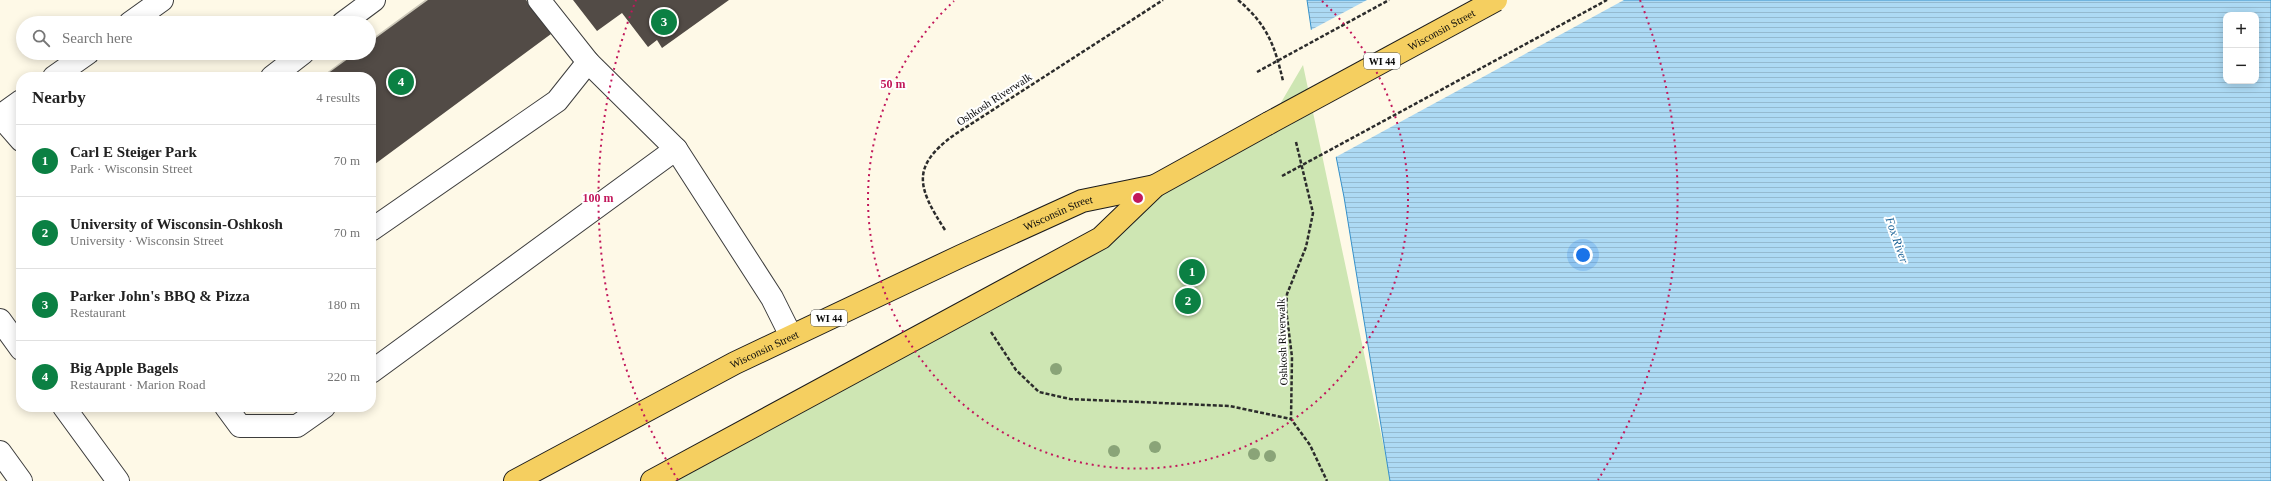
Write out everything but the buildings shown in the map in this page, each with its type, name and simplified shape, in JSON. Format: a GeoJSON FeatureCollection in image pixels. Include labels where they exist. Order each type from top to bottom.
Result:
{"type":"FeatureCollection","features":[{"type":"Feature","properties":{"kind":"main road","name":"Wisconsin Street"},"geometry":{"type":"LineString","coordinates":[[652,481],[1101,238],[1155,186],[1269,122],[1496,0]]}},
{"type":"Feature","properties":{"kind":"main road","name":"Wisconsin Street"},"geometry":{"type":"LineString","coordinates":[[515,481],[735,363],[961,256],[1082,201],[1155,186]]}},
{"type":"Feature","properties":{"kind":"street"},"geometry":{"type":"LineString","coordinates":[[140,16],[162,0]]}},
{"type":"Feature","properties":{"kind":"street"},"geometry":{"type":"LineString","coordinates":[[352,16],[374,0]]}},
{"type":"Feature","properties":{"kind":"street"},"geometry":{"type":"LineString","coordinates":[[539,0],[588,62],[676,149],[772,298],[791,336]]}},
{"type":"Feature","properties":{"kind":"street"},"geometry":{"type":"LineString","coordinates":[[61,72],[78,60]]}},
{"type":"Feature","properties":{"kind":"street"},"geometry":{"type":"LineString","coordinates":[[279,72],[295,60]]}},
{"type":"Feature","properties":{"kind":"street"},"geometry":{"type":"LineString","coordinates":[[376,227],[557,101],[588,62]]}},
{"type":"Feature","properties":{"kind":"street"},"geometry":{"type":"LineString","coordinates":[[16,105],[0,116],[16,134]]}},
{"type":"Feature","properties":{"kind":"street"},"geometry":{"type":"LineString","coordinates":[[376,368],[676,149]]}},
{"type":"Feature","properties":{"kind":"street"},"geometry":{"type":"LineString","coordinates":[[0,320],[16,342]]}},
{"type":"Feature","properties":{"kind":"street"},"geometry":{"type":"LineString","coordinates":[[68,412],[118,481]]}},
{"type":"Feature","properties":{"kind":"street"},"geometry":{"type":"LineString","coordinates":[[230,412],[240,426],[297,426],[317,412]]}},
{"type":"Feature","properties":{"kind":"street"},"geometry":{"type":"LineString","coordinates":[[0,452],[21,481]]}},
{"type":"Feature","properties":{"kind":"path","name":"Oshkosh Riverwalk"},"geometry":{"type":"LineString","coordinates":[[961,256],[937,218],[924,191],[923,170],[925,163],[935,149],[954,134],[1163,0]]}},
{"type":"Feature","properties":{"kind":"path"},"geometry":{"type":"LineString","coordinates":[[1238,0],[1259,20],[1275,48]]}},
{"type":"Feature","properties":{"kind":"path"},"geometry":{"type":"LineString","coordinates":[[1256,72],[1389,0]]}},
{"type":"Feature","properties":{"kind":"path"},"geometry":{"type":"LineString","coordinates":[[1282,176],[1607,0]]}},
{"type":"Feature","properties":{"kind":"path","name":"Oshkosh Riverwalk"},"geometry":{"type":"LineString","coordinates":[[1291,419],[1292,357],[1286,309],[1287,294],[1306,247],[1313,213],[1304,174]]}},
{"type":"Feature","properties":{"kind":"path"},"geometry":{"type":"LineString","coordinates":[[975,305],[1016,370],[1039,392],[1070,399],[1230,406],[1291,419],[1310,444],[1327,481]]}},
{"type":"Feature","properties":{"kind":"green space"},"geometry":{"type":"Polygon","coordinates":[[[1303,65],[1391,481],[652,481],[1101,238],[1155,186],[1269,123],[1303,65]]]}},
{"type":"Feature","properties":{"kind":"water","name":"Fox River"},"geometry":{"type":"Polygon","coordinates":[[[1307,0],[2271,0],[2271,481],[1390,481],[1344,197],[1312,34],[1307,0]]]}},
{"type":"Feature","properties":{"kind":"pier"},"geometry":{"type":"Polygon","coordinates":[[[1367,0],[1624,0],[1334,158],[1309,31],[1367,0]]]}},
{"type":"Feature","properties":{"kind":"place","name":"Parker John's BBQ & Pizza"},"geometry":{"type":"Point","coordinates":[664,22]}},
{"type":"Feature","properties":{"kind":"place","name":"Big Apple Bagels"},"geometry":{"type":"Point","coordinates":[401,82]}},
{"type":"Feature","properties":{"kind":"place","name":"Carl E Steiger Park"},"geometry":{"type":"Point","coordinates":[1192,272]}},
{"type":"Feature","properties":{"kind":"place","name":"University of Wisconsin-Oshkosh"},"geometry":{"type":"Point","coordinates":[1188,301]}}]}
